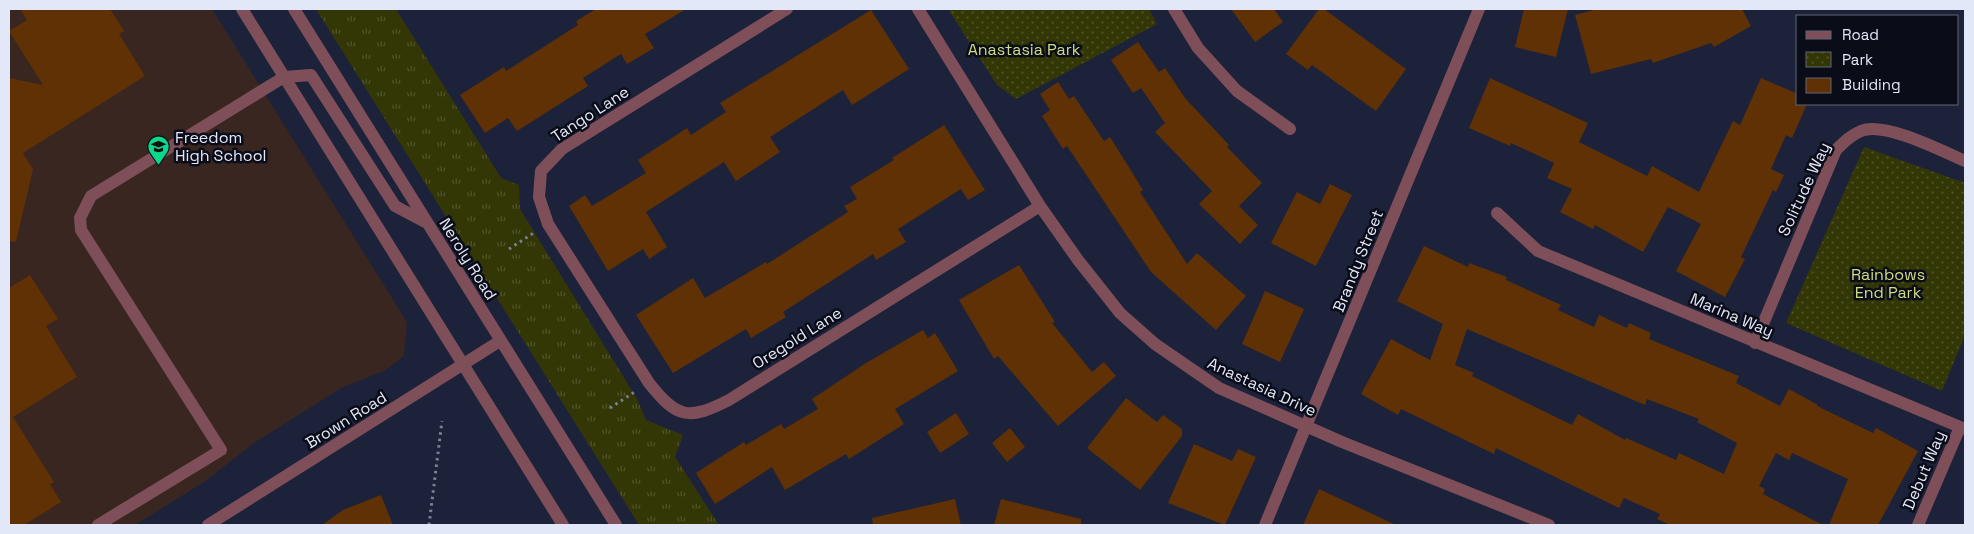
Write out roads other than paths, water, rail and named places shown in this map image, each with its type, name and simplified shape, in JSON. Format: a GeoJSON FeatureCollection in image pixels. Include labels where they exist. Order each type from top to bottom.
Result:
{"type":"FeatureCollection","features":[{"type":"Feature","properties":{"kind":"street"},"geometry":{"type":"LineString","coordinates":[[242,9],[563,525]]}},
{"type":"Feature","properties":{"kind":"street","name":"Neroly Road"},"geometry":{"type":"LineString","coordinates":[[294,9],[500,342],[616,525]]}},
{"type":"Feature","properties":{"kind":"street","name":"Tango Lane"},"geometry":{"type":"LineString","coordinates":[[599,305],[548,224],[539,197],[541,171],[562,150],[787,9]]}},
{"type":"Feature","properties":{"kind":"street","name":"Anastasia Drive"},"geometry":{"type":"LineString","coordinates":[[918,9],[1040,206],[1078,260],[1120,313],[1155,344],[1219,388],[1549,525]]}},
{"type":"Feature","properties":{"kind":"street"},"geometry":{"type":"LineString","coordinates":[[1174,9],[1198,48],[1237,91],[1290,129]]}},
{"type":"Feature","properties":{"kind":"street","name":"Brandy Street"},"geometry":{"type":"LineString","coordinates":[[1265,525],[1308,426],[1479,9]]}},
{"type":"Feature","properties":{"kind":"street"},"geometry":{"type":"LineString","coordinates":[[98,525],[221,450],[81,230],[80,218],[91,196],[284,77],[311,75],[395,206],[426,223]]}},
{"type":"Feature","properties":{"kind":"street","name":"Solitude Way"},"geometry":{"type":"LineString","coordinates":[[1755,343],[1836,150],[1849,137],[1863,129],[1891,130],[1965,161]]}},
{"type":"Feature","properties":{"kind":"street","name":"Oregold Lane"},"geometry":{"type":"LineString","coordinates":[[599,305],[666,404],[680,412],[694,413],[710,410],[1040,206]]}},
{"type":"Feature","properties":{"kind":"street","name":"Marina Way"},"geometry":{"type":"LineString","coordinates":[[1497,213],[1538,251],[1962,428]]}},
{"type":"Feature","properties":{"kind":"street","name":"Brown Road"},"geometry":{"type":"LineString","coordinates":[[208,525],[500,342]]}},
{"type":"Feature","properties":{"kind":"street","name":"Debut Way"},"geometry":{"type":"LineString","coordinates":[[1918,525],[1962,428]]}},
{"type":"Feature","properties":{"kind":"place","name":"Freedom High School"},"geometry":{"type":"Point","coordinates":[159,165]}},
{"type":"Feature","properties":{"kind":"park label","name":"Anastasia Park"},"geometry":{"type":"Point","coordinates":[1024,49]}},
{"type":"Feature","properties":{"kind":"park label","name":"Rainbows End Park"},"geometry":{"type":"Point","coordinates":[1888,283]}}]}
